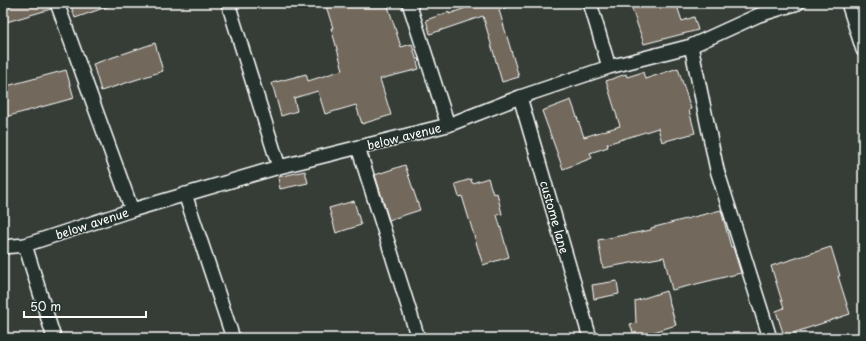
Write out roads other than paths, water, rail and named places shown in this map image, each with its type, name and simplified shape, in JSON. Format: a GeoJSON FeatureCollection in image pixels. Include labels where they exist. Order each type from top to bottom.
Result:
{"type":"FeatureCollection","features":[{"type":"Feature","properties":{"kind":"street"},"geometry":{"type":"LineString","coordinates":[[57,3],[132,210]]}},
{"type":"Feature","properties":{"kind":"street"},"geometry":{"type":"LineString","coordinates":[[228,3],[279,167]]}},
{"type":"Feature","properties":{"kind":"street"},"geometry":{"type":"LineString","coordinates":[[409,3],[448,125]]}},
{"type":"Feature","properties":{"kind":"street"},"geometry":{"type":"LineString","coordinates":[[590,3],[609,67]]}},
{"type":"Feature","properties":{"kind":"street","name":"below avenue"},"geometry":{"type":"LineString","coordinates":[[3,247],[25,245],[132,210],[279,167],[448,125],[520,97],[609,67],[691,46],[758,9],[798,3]]}},
{"type":"Feature","properties":{"kind":"street"},"geometry":{"type":"LineString","coordinates":[[848,3],[863,50]]}},
{"type":"Feature","properties":{"kind":"street"},"geometry":{"type":"LineString","coordinates":[[691,46],[718,170],[770,338]]}},
{"type":"Feature","properties":{"kind":"street","name":"custome lane"},"geometry":{"type":"LineString","coordinates":[[520,97],[590,338]]}},
{"type":"Feature","properties":{"kind":"street"},"geometry":{"type":"LineString","coordinates":[[358,147],[418,338]]}},
{"type":"Feature","properties":{"kind":"street"},"geometry":{"type":"LineString","coordinates":[[185,194],[233,338]]}},
{"type":"Feature","properties":{"kind":"street"},"geometry":{"type":"LineString","coordinates":[[25,245],[54,338]]}}]}
